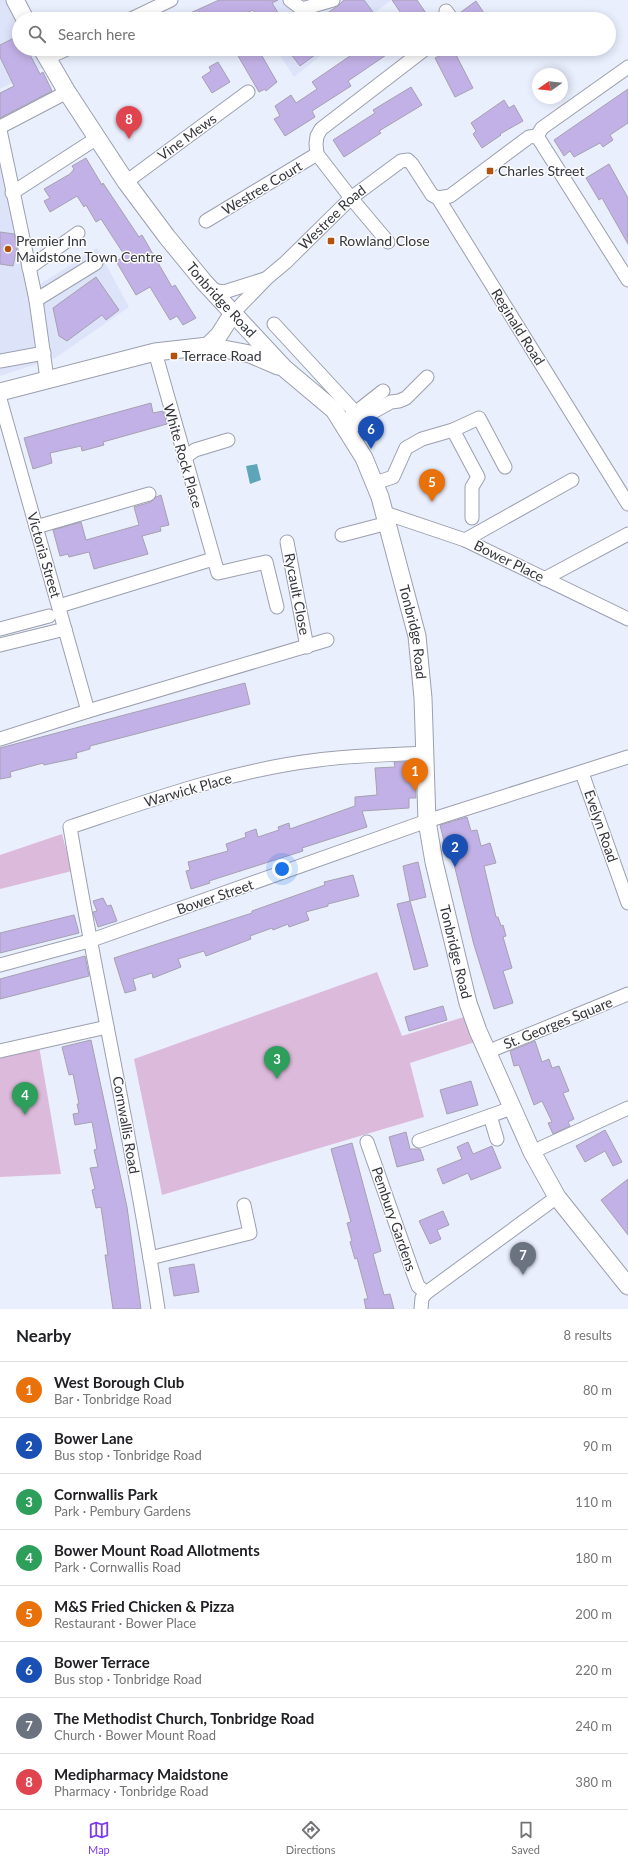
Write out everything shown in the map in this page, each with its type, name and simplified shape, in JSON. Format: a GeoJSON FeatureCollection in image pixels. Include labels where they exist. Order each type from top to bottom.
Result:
{"type":"FeatureCollection","features":[{"type":"Feature","properties":{"kind":"main road"},"geometry":{"type":"LineString","coordinates":[[15,0],[21,12]]}},
{"type":"Feature","properties":{"kind":"main road","name":"Tonbridge Road"},"geometry":{"type":"LineString","coordinates":[[46,56],[67,92],[126,182],[167,237],[211,290],[284,368],[334,410],[364,458],[375,483],[386,518],[417,636],[424,698],[427,821],[434,862],[468,1003],[487,1052],[532,1152],[557,1196],[628,1286]]}},
{"type":"Feature","properties":{"kind":"main road","name":"Westree Road"},"geometry":{"type":"LineString","coordinates":[[208,346],[219,335],[233,314]]}},
{"type":"Feature","properties":{"kind":"main road"},"geometry":{"type":"LineString","coordinates":[[0,392],[155,352],[208,346],[250,354],[284,368]]}},
{"type":"Feature","properties":{"kind":"street"},"geometry":{"type":"LineString","coordinates":[[146,12],[171,0]]}},
{"type":"Feature","properties":{"kind":"street"},"geometry":{"type":"LineString","coordinates":[[290,0],[302,9],[333,0]]}},
{"type":"Feature","properties":{"kind":"street"},"geometry":{"type":"LineString","coordinates":[[388,242],[350,198],[318,154],[316,144],[317,136],[321,129],[416,56]]}},
{"type":"Feature","properties":{"kind":"street"},"geometry":{"type":"LineString","coordinates":[[537,136],[542,128],[628,67]]}},
{"type":"Feature","properties":{"kind":"street"},"geometry":{"type":"LineString","coordinates":[[47,379],[36,300],[12,193],[0,128],[67,92]]}},
{"type":"Feature","properties":{"kind":"street","name":"Vine Mews"},"geometry":{"type":"LineString","coordinates":[[126,182],[248,92]]}},
{"type":"Feature","properties":{"kind":"street"},"geometry":{"type":"LineString","coordinates":[[438,198],[450,196],[529,137],[537,136]]}},
{"type":"Feature","properties":{"kind":"street"},"geometry":{"type":"LineString","coordinates":[[537,136],[628,280]]}},
{"type":"Feature","properties":{"kind":"street"},"geometry":{"type":"LineString","coordinates":[[12,193],[97,138]]}},
{"type":"Feature","properties":{"kind":"street","name":"Westree Court"},"geometry":{"type":"LineString","coordinates":[[206,221],[318,154]]}},
{"type":"Feature","properties":{"kind":"street","name":"Reginald Road"},"geometry":{"type":"LineString","coordinates":[[401,161],[408,160],[432,195],[438,198],[628,504]]}},
{"type":"Feature","properties":{"kind":"street","name":"Westree Road"},"geometry":{"type":"LineString","coordinates":[[233,314],[267,278],[286,262],[350,198],[401,161]]}},
{"type":"Feature","properties":{"kind":"street"},"geometry":{"type":"LineString","coordinates":[[29,268],[78,234]]}},
{"type":"Feature","properties":{"kind":"street"},"geometry":{"type":"LineString","coordinates":[[36,300],[96,263]]}},
{"type":"Feature","properties":{"kind":"street","name":"Westree Road"},"geometry":{"type":"LineString","coordinates":[[211,290],[224,292],[267,278]]}},
{"type":"Feature","properties":{"kind":"street"},"geometry":{"type":"LineString","coordinates":[[274,324],[356,413]]}},
{"type":"Feature","properties":{"kind":"street","name":"White Rock Place"},"geometry":{"type":"LineString","coordinates":[[155,352],[218,574],[266,562],[277,607]]}},
{"type":"Feature","properties":{"kind":"street"},"geometry":{"type":"LineString","coordinates":[[0,360],[44,353]]}},
{"type":"Feature","properties":{"kind":"street"},"geometry":{"type":"LineString","coordinates":[[345,427],[391,402],[406,398],[427,377]]}},
{"type":"Feature","properties":{"kind":"street"},"geometry":{"type":"LineString","coordinates":[[345,427],[356,413],[383,391]]}},
{"type":"Feature","properties":{"kind":"street","name":"Victoria Street"},"geometry":{"type":"LineString","coordinates":[[0,399],[6,445],[36,527],[88,711]]}},
{"type":"Feature","properties":{"kind":"street"},"geometry":{"type":"LineString","coordinates":[[375,483],[393,477],[406,448],[422,439],[453,430],[479,418],[505,467]]}},
{"type":"Feature","properties":{"kind":"street"},"geometry":{"type":"LineString","coordinates":[[453,430],[478,477],[472,487],[472,518]]}},
{"type":"Feature","properties":{"kind":"street"},"geometry":{"type":"LineString","coordinates":[[184,458],[195,450],[228,440]]}},
{"type":"Feature","properties":{"kind":"street"},"geometry":{"type":"LineString","coordinates":[[465,540],[572,480]]}},
{"type":"Feature","properties":{"kind":"street"},"geometry":{"type":"LineString","coordinates":[[36,527],[149,494]]}},
{"type":"Feature","properties":{"kind":"street"},"geometry":{"type":"LineString","coordinates":[[342,535],[386,518]]}},
{"type":"Feature","properties":{"kind":"street","name":"Bower Place"},"geometry":{"type":"LineString","coordinates":[[386,518],[465,540],[628,619]]}},
{"type":"Feature","properties":{"kind":"street"},"geometry":{"type":"LineString","coordinates":[[544,579],[628,534]]}},
{"type":"Feature","properties":{"kind":"street","name":"Rycault Close"},"geometry":{"type":"LineString","coordinates":[[286,542],[307,647]]}},
{"type":"Feature","properties":{"kind":"street"},"geometry":{"type":"LineString","coordinates":[[59,606],[213,559]]}},
{"type":"Feature","properties":{"kind":"street"},"geometry":{"type":"LineString","coordinates":[[0,629],[48,616]]}},
{"type":"Feature","properties":{"kind":"street"},"geometry":{"type":"LineString","coordinates":[[0,645],[65,630]]}},
{"type":"Feature","properties":{"kind":"street","name":"Rycault Close"},"geometry":{"type":"LineString","coordinates":[[88,711],[327,640]]}},
{"type":"Feature","properties":{"kind":"street"},"geometry":{"type":"LineString","coordinates":[[0,739],[88,711]]}},
{"type":"Feature","properties":{"kind":"street","name":"Warwick Place"},"geometry":{"type":"LineString","coordinates":[[89,941],[70,827],[175,792],[256,771],[318,760],[425,753]]}},
{"type":"Feature","properties":{"kind":"street","name":"Bower Street"},"geometry":{"type":"LineString","coordinates":[[0,965],[89,941],[427,821],[582,773],[628,757]]}},
{"type":"Feature","properties":{"kind":"street","name":"Evelyn Road"},"geometry":{"type":"LineString","coordinates":[[582,773],[628,903]]}},
{"type":"Feature","properties":{"kind":"street","name":"Cornwallis Road"},"geometry":{"type":"LineString","coordinates":[[89,941],[107,1027],[150,1258],[158,1309]]}},
{"type":"Feature","properties":{"kind":"street","name":"St. Georges Square"},"geometry":{"type":"LineString","coordinates":[[487,1052],[628,994]]}},
{"type":"Feature","properties":{"kind":"street"},"geometry":{"type":"LineString","coordinates":[[0,1051],[107,1027]]}},
{"type":"Feature","properties":{"kind":"street"},"geometry":{"type":"LineString","coordinates":[[419,1140],[512,1108]]}},
{"type":"Feature","properties":{"kind":"street"},"geometry":{"type":"LineString","coordinates":[[532,1152],[628,1108]]}},
{"type":"Feature","properties":{"kind":"street"},"geometry":{"type":"LineString","coordinates":[[490,1116],[497,1139]]}},
{"type":"Feature","properties":{"kind":"street","name":"Pembury Gardens"},"geometry":{"type":"LineString","coordinates":[[367,1142],[418,1286],[426,1293]]}},
{"type":"Feature","properties":{"kind":"street"},"geometry":{"type":"LineString","coordinates":[[421,1309],[422,1298],[426,1293],[557,1196]]}},
{"type":"Feature","properties":{"kind":"street"},"geometry":{"type":"LineString","coordinates":[[150,1258],[250,1233],[244,1205]]}},
{"type":"Feature","properties":{"kind":"shaded area"},"geometry":{"type":"Polygon","coordinates":[[[0,0],[5,0],[12,12],[12,56],[40,56],[46,66],[0,89],[0,0]]]}},
{"type":"Feature","properties":{"kind":"shaded area"},"geometry":{"type":"Polygon","coordinates":[[[246,0],[391,0],[376,12],[254,12],[246,0]]]}},
{"type":"Feature","properties":{"kind":"shaded area"},"geometry":{"type":"Polygon","coordinates":[[[280,56],[320,56],[294,77],[280,56]]]}},
{"type":"Feature","properties":{"kind":"shaded area"},"geometry":{"type":"Polygon","coordinates":[[[0,141],[39,285],[97,248],[129,307],[55,358],[0,376],[0,141]]]}},
{"type":"Feature","properties":{"kind":"shaded area"},"geometry":{"type":"Polygon","coordinates":[[[62,834],[72,871],[0,889],[0,855],[62,834]]]}},
{"type":"Feature","properties":{"kind":"shaded area"},"geometry":{"type":"Polygon","coordinates":[[[377,972],[402,1036],[464,1017],[475,1042],[410,1063],[424,1117],[162,1195],[134,1059],[377,972]]]}},
{"type":"Feature","properties":{"kind":"shaded area"},"geometry":{"type":"Polygon","coordinates":[[[39,1046],[61,1174],[0,1177],[0,1056],[39,1046]]]}},
{"type":"Feature","properties":{"kind":"water"},"geometry":{"type":"Polygon","coordinates":[[[257,464],[261,480],[250,484],[246,466],[257,464]]]}},
{"type":"Feature","properties":{"kind":"building"},"geometry":{"type":"Polygon","coordinates":[[[219,0],[278,0],[272,3],[278,12],[254,12],[253,10],[249,12],[192,12],[219,0]]]}},
{"type":"Feature","properties":{"kind":"building"},"geometry":{"type":"Polygon","coordinates":[[[344,0],[364,0],[373,12],[329,12],[344,0]]]}},
{"type":"Feature","properties":{"kind":"building"},"geometry":{"type":"Polygon","coordinates":[[[392,0],[417,0],[425,12],[400,12],[392,0]]]}},
{"type":"Feature","properties":{"kind":"building"},"geometry":{"type":"Polygon","coordinates":[[[476,1],[483,12],[461,12],[476,1]]]}},
{"type":"Feature","properties":{"kind":"building"},"geometry":{"type":"Polygon","coordinates":[[[12,39],[12,56],[31,56],[40,74],[43,72],[52,91],[0,118],[0,93],[14,86],[0,57],[0,45],[12,39]]]}},
{"type":"Feature","properties":{"kind":"building"},"geometry":{"type":"Polygon","coordinates":[[[238,56],[262,56],[277,82],[266,91],[265,89],[259,92],[238,56]]]}},
{"type":"Feature","properties":{"kind":"building"},"geometry":{"type":"Polygon","coordinates":[[[292,56],[314,56],[300,66],[292,56]]]}},
{"type":"Feature","properties":{"kind":"building"},"geometry":{"type":"Polygon","coordinates":[[[350,56],[385,56],[348,81],[351,86],[312,111],[315,117],[285,136],[274,119],[280,116],[275,106],[291,95],[296,103],[317,89],[312,82],[350,56]]]}},
{"type":"Feature","properties":{"kind":"building"},"geometry":{"type":"Polygon","coordinates":[[[439,56],[457,56],[473,88],[455,97],[435,58],[439,56]]]}},
{"type":"Feature","properties":{"kind":"building"},"geometry":{"type":"Polygon","coordinates":[[[218,62],[230,82],[212,93],[202,77],[211,71],[209,67],[218,62]]]}},
{"type":"Feature","properties":{"kind":"building"},"geometry":{"type":"Polygon","coordinates":[[[411,87],[422,105],[379,131],[381,133],[344,157],[333,140],[375,113],[373,110],[411,87]]]}},
{"type":"Feature","properties":{"kind":"building"},"geometry":{"type":"Polygon","coordinates":[[[628,89],[628,123],[610,135],[613,140],[603,147],[600,143],[574,157],[570,151],[564,156],[554,140],[628,89]]]}},
{"type":"Feature","properties":{"kind":"building"},"geometry":{"type":"Polygon","coordinates":[[[504,100],[509,108],[514,105],[523,121],[500,134],[501,135],[482,148],[473,134],[476,131],[471,123],[504,100]]]}},
{"type":"Feature","properties":{"kind":"building"},"geometry":{"type":"Polygon","coordinates":[[[86,158],[102,185],[103,183],[139,237],[142,235],[172,287],[175,285],[196,318],[183,325],[177,316],[170,320],[150,287],[136,295],[116,261],[125,256],[101,219],[96,222],[86,205],[84,207],[77,196],[50,212],[44,201],[50,198],[44,189],[70,174],[74,169],[72,166],[86,158]]]}},
{"type":"Feature","properties":{"kind":"building"},"geometry":{"type":"Polygon","coordinates":[[[609,164],[628,198],[628,244],[602,198],[599,200],[586,178],[609,164]]]}},
{"type":"Feature","properties":{"kind":"building","name":"Premier Inn Maidstone Town Centre"},"geometry":{"type":"Polygon","coordinates":[[[0,232],[14,234],[17,248],[13,266],[0,264],[0,232]]]}},
{"type":"Feature","properties":{"kind":"building"},"geometry":{"type":"Polygon","coordinates":[[[96,277],[119,310],[106,320],[102,315],[67,341],[59,336],[53,308],[96,277]]]}},
{"type":"Feature","properties":{"kind":"building"},"geometry":{"type":"Polygon","coordinates":[[[151,403],[153,413],[163,411],[167,424],[103,442],[104,445],[82,451],[81,446],[50,453],[52,463],[33,469],[24,438],[151,403]]]}},
{"type":"Feature","properties":{"kind":"building"},"geometry":{"type":"Polygon","coordinates":[[[161,495],[169,525],[160,527],[161,531],[142,536],[148,554],[94,569],[89,552],[69,557],[68,554],[60,556],[53,530],[81,522],[86,540],[139,525],[134,507],[151,502],[156,497],[161,495]]]}},
{"type":"Feature","properties":{"kind":"building"},"geometry":{"type":"Polygon","coordinates":[[[245,683],[250,704],[90,746],[90,749],[76,753],[77,758],[44,765],[43,763],[10,772],[11,777],[0,779],[0,748],[245,683]]]}},
{"type":"Feature","properties":{"kind":"building"},"geometry":{"type":"Polygon","coordinates":[[[394,762],[414,762],[416,798],[409,798],[409,808],[362,811],[367,827],[302,848],[303,851],[209,881],[210,883],[191,889],[186,871],[190,870],[188,862],[228,851],[226,844],[246,837],[245,833],[256,829],[258,837],[279,830],[278,827],[289,823],[290,829],[355,806],[355,797],[377,795],[375,768],[395,767],[394,762]]]}},
{"type":"Feature","properties":{"kind":"building"},"geometry":{"type":"Polygon","coordinates":[[[467,817],[471,831],[477,830],[481,846],[490,843],[496,863],[484,866],[496,917],[498,917],[501,926],[503,925],[506,936],[503,937],[512,968],[503,971],[513,1003],[494,1009],[474,945],[451,852],[447,853],[440,825],[467,817]]]}},
{"type":"Feature","properties":{"kind":"building"},"geometry":{"type":"Polygon","coordinates":[[[418,862],[426,897],[410,901],[403,866],[418,862]]]}},
{"type":"Feature","properties":{"kind":"building"},"geometry":{"type":"Polygon","coordinates":[[[353,875],[359,896],[328,904],[328,906],[306,912],[309,920],[289,927],[288,924],[273,930],[272,928],[250,936],[251,939],[206,956],[204,951],[178,959],[181,967],[153,978],[152,973],[133,979],[136,990],[125,993],[114,958],[252,913],[252,911],[325,885],[324,882],[353,875]]]}},
{"type":"Feature","properties":{"kind":"building"},"geometry":{"type":"Polygon","coordinates":[[[103,898],[107,906],[111,905],[117,921],[98,927],[93,912],[97,911],[93,901],[103,898]]]}},
{"type":"Feature","properties":{"kind":"building"},"geometry":{"type":"Polygon","coordinates":[[[410,901],[428,966],[414,970],[397,904],[410,901]]]}},
{"type":"Feature","properties":{"kind":"building"},"geometry":{"type":"Polygon","coordinates":[[[74,915],[79,933],[0,953],[0,933],[74,915]]]}},
{"type":"Feature","properties":{"kind":"building"},"geometry":{"type":"Polygon","coordinates":[[[85,956],[89,976],[0,999],[0,979],[85,956]]]}},
{"type":"Feature","properties":{"kind":"building"},"geometry":{"type":"Polygon","coordinates":[[[443,1006],[447,1020],[409,1031],[405,1017],[443,1006]]]}},
{"type":"Feature","properties":{"kind":"building"},"geometry":{"type":"Polygon","coordinates":[[[91,1040],[127,1207],[141,1309],[113,1309],[105,1255],[108,1255],[101,1207],[96,1208],[92,1190],[95,1189],[90,1168],[98,1167],[94,1150],[97,1149],[92,1122],[75,1125],[73,1114],[79,1113],[77,1104],[79,1104],[73,1074],[69,1075],[62,1047],[91,1040]]]}},
{"type":"Feature","properties":{"kind":"building"},"geometry":{"type":"Polygon","coordinates":[[[535,1041],[542,1062],[549,1059],[552,1068],[559,1066],[569,1091],[563,1093],[574,1119],[568,1122],[570,1126],[553,1134],[548,1123],[552,1122],[542,1101],[534,1105],[519,1065],[514,1066],[510,1051],[535,1041]]]}},
{"type":"Feature","properties":{"kind":"building"},"geometry":{"type":"Polygon","coordinates":[[[471,1081],[478,1105],[447,1114],[440,1090],[471,1081]]]}},
{"type":"Feature","properties":{"kind":"building"},"geometry":{"type":"Polygon","coordinates":[[[605,1130],[622,1162],[613,1166],[605,1151],[585,1162],[576,1146],[605,1130]]]}},
{"type":"Feature","properties":{"kind":"building"},"geometry":{"type":"Polygon","coordinates":[[[406,1132],[410,1149],[420,1149],[424,1160],[397,1167],[389,1137],[406,1132]]]}},
{"type":"Feature","properties":{"kind":"building"},"geometry":{"type":"Polygon","coordinates":[[[468,1142],[473,1154],[492,1146],[501,1168],[471,1180],[468,1173],[443,1184],[437,1169],[462,1159],[457,1147],[468,1142]]]}},
{"type":"Feature","properties":{"kind":"building"},"geometry":{"type":"Polygon","coordinates":[[[352,1143],[381,1251],[373,1254],[384,1295],[390,1294],[394,1309],[366,1309],[364,1299],[368,1299],[357,1258],[355,1259],[350,1242],[352,1241],[347,1223],[351,1222],[331,1149],[352,1143]]]}},
{"type":"Feature","properties":{"kind":"building"},"geometry":{"type":"Polygon","coordinates":[[[628,1179],[628,1235],[601,1200],[628,1179]]]}},
{"type":"Feature","properties":{"kind":"building"},"geometry":{"type":"Polygon","coordinates":[[[443,1211],[449,1225],[437,1230],[441,1239],[430,1244],[419,1221],[443,1211]]]}},
{"type":"Feature","properties":{"kind":"building"},"geometry":{"type":"Polygon","coordinates":[[[194,1264],[199,1292],[174,1296],[169,1268],[194,1264]]]}},
{"type":"Feature","properties":{"kind":"place","name":"Medipharmacy Maidstone"},"geometry":{"type":"Point","coordinates":[129,139]}},
{"type":"Feature","properties":{"kind":"place","name":"Charles Street"},"geometry":{"type":"Point","coordinates":[490,171]}},
{"type":"Feature","properties":{"kind":"place","name":"Rowland Close"},"geometry":{"type":"Point","coordinates":[331,241]}},
{"type":"Feature","properties":{"kind":"place","name":"Premier Inn Maidstone Town Centre"},"geometry":{"type":"Point","coordinates":[8,249]}},
{"type":"Feature","properties":{"kind":"place","name":"Terrace Road"},"geometry":{"type":"Point","coordinates":[174,356]}},
{"type":"Feature","properties":{"kind":"place","name":"Bower Terrace"},"geometry":{"type":"Point","coordinates":[371,449]}},
{"type":"Feature","properties":{"kind":"place","name":"M&S Fried Chicken & Pizza"},"geometry":{"type":"Point","coordinates":[432,502]}},
{"type":"Feature","properties":{"kind":"place","name":"West Borough Club"},"geometry":{"type":"Point","coordinates":[415,791]}},
{"type":"Feature","properties":{"kind":"place","name":"Bower Lane"},"geometry":{"type":"Point","coordinates":[455,867]}},
{"type":"Feature","properties":{"kind":"place","name":"Cornwallis Park"},"geometry":{"type":"Point","coordinates":[277,1079]}},
{"type":"Feature","properties":{"kind":"place","name":"Bower Mount Road Allotments"},"geometry":{"type":"Point","coordinates":[25,1115]}},
{"type":"Feature","properties":{"kind":"place","name":"The Methodist Church, Tonbridge Road"},"geometry":{"type":"Point","coordinates":[523,1275]}}]}
